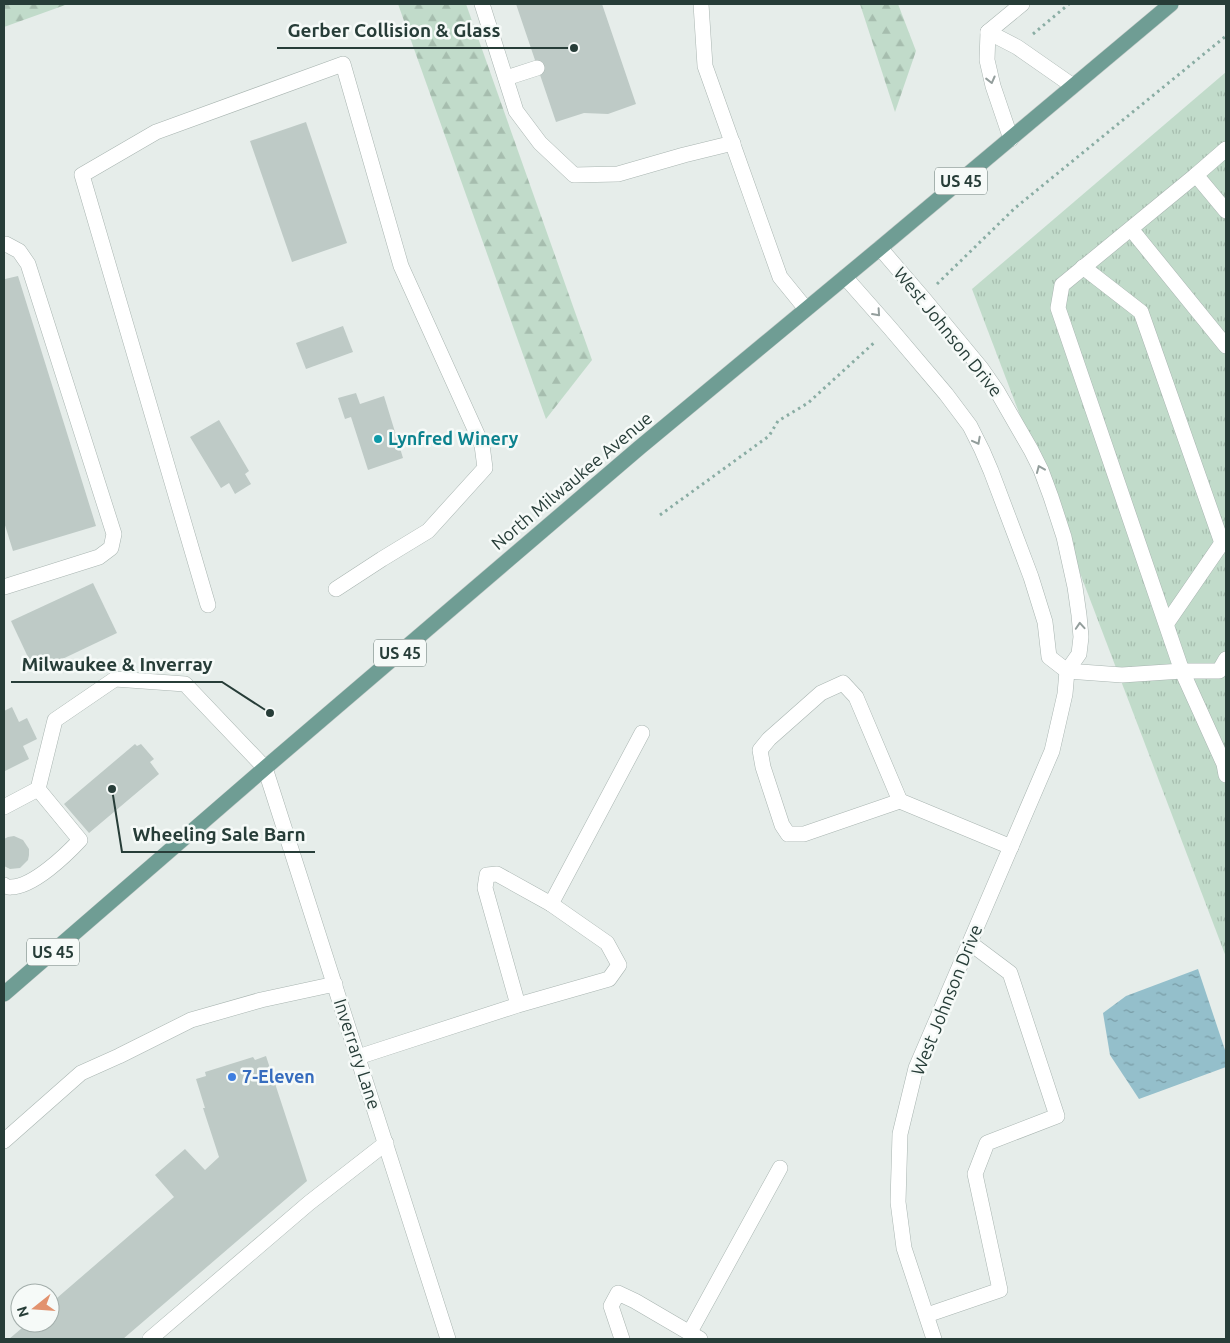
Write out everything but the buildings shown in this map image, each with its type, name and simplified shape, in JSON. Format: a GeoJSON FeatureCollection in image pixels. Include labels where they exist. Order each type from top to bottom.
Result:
{"type":"FeatureCollection","features":[{"type":"Feature","properties":{"kind":"main road","name":"North Milwaukee Avenue"},"geometry":{"type":"LineString","coordinates":[[4,994],[639,448],[1171,4]]}},
{"type":"Feature","properties":{"kind":"street"},"geometry":{"type":"LineString","coordinates":[[482,4],[516,111],[540,143],[574,175],[618,174],[733,143]]}},
{"type":"Feature","properties":{"kind":"street"},"geometry":{"type":"LineString","coordinates":[[701,4],[706,66],[780,276],[806,309]]}},
{"type":"Feature","properties":{"kind":"street"},"geometry":{"type":"LineString","coordinates":[[1011,139],[986,60],[988,32],[1022,4]]}},
{"type":"Feature","properties":{"kind":"street"},"geometry":{"type":"LineString","coordinates":[[988,32],[1017,47],[1073,86]]}},
{"type":"Feature","properties":{"kind":"street"},"geometry":{"type":"LineString","coordinates":[[208,605],[82,175],[156,132],[343,64],[401,266],[482,445],[485,468],[428,531],[382,558],[336,589]]}},
{"type":"Feature","properties":{"kind":"street"},"geometry":{"type":"LineString","coordinates":[[506,78],[538,68]]}},
{"type":"Feature","properties":{"kind":"street"},"geometry":{"type":"LineString","coordinates":[[1226,149],[1062,285],[1058,308],[1167,623],[1182,672],[1224,764],[1226,775]]}},
{"type":"Feature","properties":{"kind":"street"},"geometry":{"type":"LineString","coordinates":[[1196,175],[1226,211]]}},
{"type":"Feature","properties":{"kind":"street"},"geometry":{"type":"LineString","coordinates":[[1130,229],[1226,346]]}},
{"type":"Feature","properties":{"kind":"street"},"geometry":{"type":"LineString","coordinates":[[4,245],[6,244],[19,250],[28,264],[114,534],[111,548],[99,557],[4,587]]}},
{"type":"Feature","properties":{"kind":"street","name":"West Johnson Drive"},"geometry":{"type":"LineString","coordinates":[[880,248],[981,368],[997,391],[1031,450],[1041,470],[1064,537],[1079,614],[1081,637],[1079,654],[1067,671],[1065,694],[1052,751],[916,1068],[900,1134],[898,1202],[904,1248],[934,1339]]}},
{"type":"Feature","properties":{"kind":"street"},"geometry":{"type":"LineString","coordinates":[[1083,267],[1141,312],[1224,540],[1167,623]]}},
{"type":"Feature","properties":{"kind":"street"},"geometry":{"type":"LineString","coordinates":[[845,277],[946,394],[970,426],[982,450],[1038,597],[1045,622],[1049,657],[1067,671],[1122,675],[1219,671],[1226,659]]}},
{"type":"Feature","properties":{"kind":"street"},"geometry":{"type":"LineString","coordinates":[[4,807],[38,789],[55,720],[115,679],[185,684],[265,768]]}},
{"type":"Feature","properties":{"kind":"street"},"geometry":{"type":"LineString","coordinates":[[900,801],[856,697],[844,683],[821,693],[769,739],[760,750],[763,767],[782,824],[788,834],[804,834],[900,801],[1011,847]]}},
{"type":"Feature","properties":{"kind":"street"},"geometry":{"type":"LineString","coordinates":[[551,904],[642,733]]}},
{"type":"Feature","properties":{"kind":"street","name":"Inverrary Lane"},"geometry":{"type":"LineString","coordinates":[[265,768],[448,1339]]}},
{"type":"Feature","properties":{"kind":"street"},"geometry":{"type":"LineString","coordinates":[[4,885],[11,888],[25,884],[43,874],[67,855],[80,840],[38,789]]}},
{"type":"Feature","properties":{"kind":"street"},"geometry":{"type":"LineString","coordinates":[[358,1057],[518,1005],[609,979],[618,965],[607,943],[551,904],[497,874],[487,875],[485,888],[518,1005]]}},
{"type":"Feature","properties":{"kind":"street"},"geometry":{"type":"LineString","coordinates":[[926,1315],[1000,1290],[975,1174],[987,1143],[1057,1116],[1010,973],[970,943]]}},
{"type":"Feature","properties":{"kind":"street"},"geometry":{"type":"LineString","coordinates":[[4,1142],[81,1073],[192,1020],[261,1000],[335,984]]}},
{"type":"Feature","properties":{"kind":"street"},"geometry":{"type":"LineString","coordinates":[[150,1339],[308,1203],[386,1143]]}},
{"type":"Feature","properties":{"kind":"street"},"geometry":{"type":"LineString","coordinates":[[622,1339],[611,1306],[618,1293],[695,1336],[780,1168]]}},
{"type":"Feature","properties":{"kind":"path"},"geometry":{"type":"LineString","coordinates":[[1017,47],[1069,4]]}},
{"type":"Feature","properties":{"kind":"path"},"geometry":{"type":"LineString","coordinates":[[923,298],[1015,208],[1226,36]]}},
{"type":"Feature","properties":{"kind":"path"},"geometry":{"type":"LineString","coordinates":[[660,515],[769,436],[778,420],[808,403],[890,328]]}},
{"type":"Feature","properties":{"kind":"green space"},"geometry":{"type":"Polygon","coordinates":[[[4,4],[68,4],[4,27],[4,4]]]}},
{"type":"Feature","properties":{"kind":"green space"},"geometry":{"type":"Polygon","coordinates":[[[398,4],[466,4],[592,360],[546,419],[398,4]]]}},
{"type":"Feature","properties":{"kind":"green space"},"geometry":{"type":"Polygon","coordinates":[[[860,4],[898,4],[916,51],[895,112],[860,4]]]}},
{"type":"Feature","properties":{"kind":"green space"},"geometry":{"type":"Polygon","coordinates":[[[1226,72],[1226,957],[972,289],[1226,72]]]}},
{"type":"Feature","properties":{"kind":"water"},"geometry":{"type":"Polygon","coordinates":[[[1198,969],[1226,1053],[1226,1067],[1139,1099],[1110,1055],[1103,1013],[1126,996],[1198,969]]]}},
{"type":"Feature","properties":{"kind":"place","name":"Gerber Collision & Glass"},"geometry":{"type":"Point","coordinates":[574,48]}},
{"type":"Feature","properties":{"kind":"place","name":"Lynfred Winery"},"geometry":{"type":"Point","coordinates":[378,439]}},
{"type":"Feature","properties":{"kind":"place","name":"Milwaukee & Inverray"},"geometry":{"type":"Point","coordinates":[270,713]}},
{"type":"Feature","properties":{"kind":"place","name":"Wheeling Sale Barn"},"geometry":{"type":"Point","coordinates":[112,789]}},
{"type":"Feature","properties":{"kind":"place","name":"7-Eleven"},"geometry":{"type":"Point","coordinates":[232,1077]}}]}
